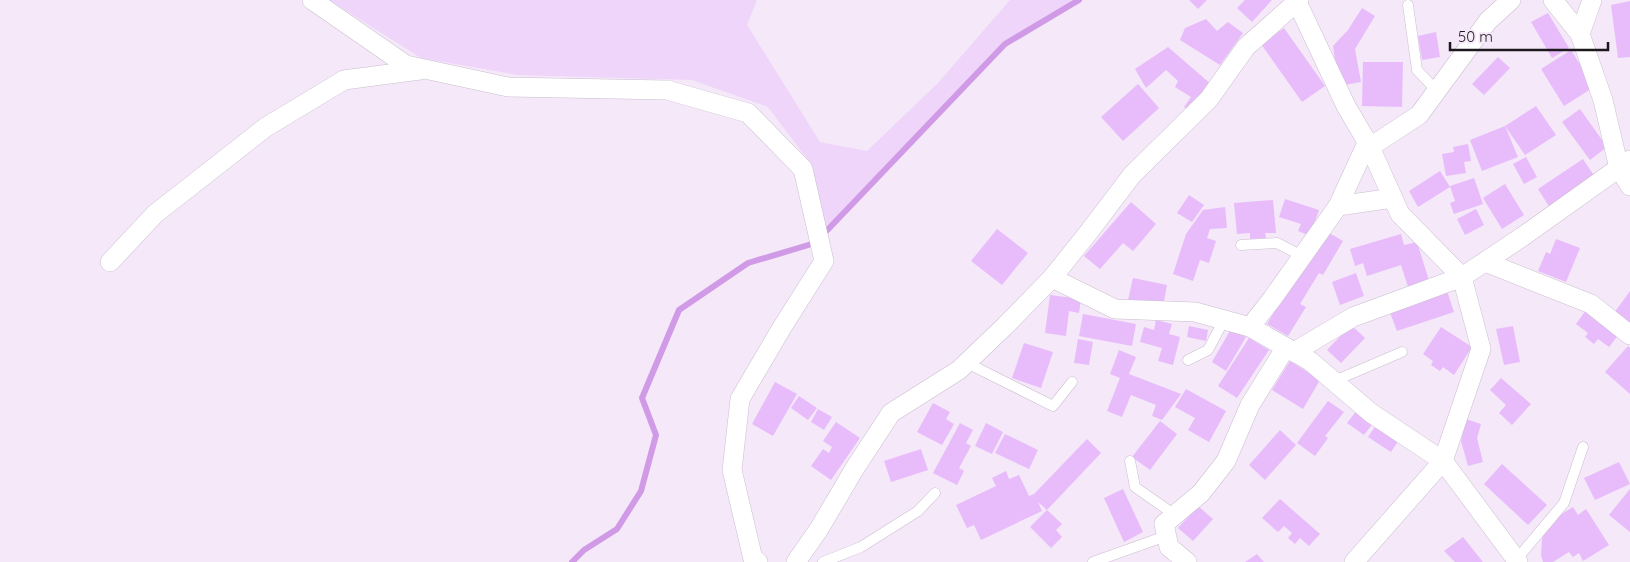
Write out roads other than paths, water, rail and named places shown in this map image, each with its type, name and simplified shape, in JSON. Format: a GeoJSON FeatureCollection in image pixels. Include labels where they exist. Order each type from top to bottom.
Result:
{"type":"FeatureCollection","features":[{"type":"Feature","properties":{"kind":"street"},"geometry":{"type":"LineString","coordinates":[[312,0],[406,65],[508,87],[667,90],[748,113],[803,168],[824,261],[740,398],[732,470],[753,559],[758,562]]}},
{"type":"Feature","properties":{"kind":"street"},"geometry":{"type":"LineString","coordinates":[[1250,327],[1272,300],[1338,206],[1369,145],[1418,115],[1488,21],[1511,0]]}},
{"type":"Feature","properties":{"kind":"street"},"geometry":{"type":"LineString","coordinates":[[1553,0],[1580,34],[1630,186]]}},
{"type":"Feature","properties":{"kind":"street"},"geometry":{"type":"LineString","coordinates":[[1580,34],[1592,0]]}},
{"type":"Feature","properties":{"kind":"street"},"geometry":{"type":"LineString","coordinates":[[796,562],[819,530],[855,468],[891,413],[959,370],[1052,278],[1088,234],[1132,174],[1209,99],[1246,47],[1298,1],[1346,106],[1369,145],[1400,214],[1462,277],[1481,349],[1443,461],[1354,562]]}},
{"type":"Feature","properties":{"kind":"street"},"geometry":{"type":"LineString","coordinates":[[110,262],[155,214],[266,127],[344,80],[426,69]]}},
{"type":"Feature","properties":{"kind":"street"},"geometry":{"type":"LineString","coordinates":[[1187,562],[1168,547],[1164,524],[1201,493],[1226,461],[1250,405],[1290,350],[1353,317],[1462,277],[1624,164]]}},
{"type":"Feature","properties":{"kind":"street"},"geometry":{"type":"LineString","coordinates":[[1338,206],[1393,198]]}},
{"type":"Feature","properties":{"kind":"street"},"geometry":{"type":"LineString","coordinates":[[1485,262],[1591,304],[1630,335]]}},
{"type":"Feature","properties":{"kind":"street"},"geometry":{"type":"LineString","coordinates":[[1052,278],[1115,309],[1195,312],[1250,327],[1310,361],[1371,413],[1443,461],[1516,561]]}},
{"type":"Feature","properties":{"kind":"lane"},"geometry":{"type":"LineString","coordinates":[[1408,5],[1417,70],[1436,90]]}},
{"type":"Feature","properties":{"kind":"lane"},"geometry":{"type":"LineString","coordinates":[[1241,245],[1277,243],[1302,256]]}},
{"type":"Feature","properties":{"kind":"lane"},"geometry":{"type":"LineString","coordinates":[[1188,360],[1208,350],[1224,320]]}},
{"type":"Feature","properties":{"kind":"lane"},"geometry":{"type":"LineString","coordinates":[[1334,381],[1402,352]]}},
{"type":"Feature","properties":{"kind":"lane"},"geometry":{"type":"LineString","coordinates":[[967,363],[1053,406],[1072,382]]}},
{"type":"Feature","properties":{"kind":"lane"},"geometry":{"type":"LineString","coordinates":[[1516,561],[1564,504],[1583,448]]}},
{"type":"Feature","properties":{"kind":"lane"},"geometry":{"type":"LineString","coordinates":[[1130,461],[1135,487],[1175,515]]}},
{"type":"Feature","properties":{"kind":"lane"},"geometry":{"type":"LineString","coordinates":[[823,562],[869,542],[918,511],[935,493]]}},
{"type":"Feature","properties":{"kind":"lane"},"geometry":{"type":"LineString","coordinates":[[1093,562],[1166,536]]}},
{"type":"Feature","properties":{"kind":"waterway"},"geometry":{"type":"LineString","coordinates":[[572,562],[584,550],[617,529],[641,491],[656,435],[642,398],[679,310],[748,263],[815,243],[1005,44],[1079,0]]}}]}
